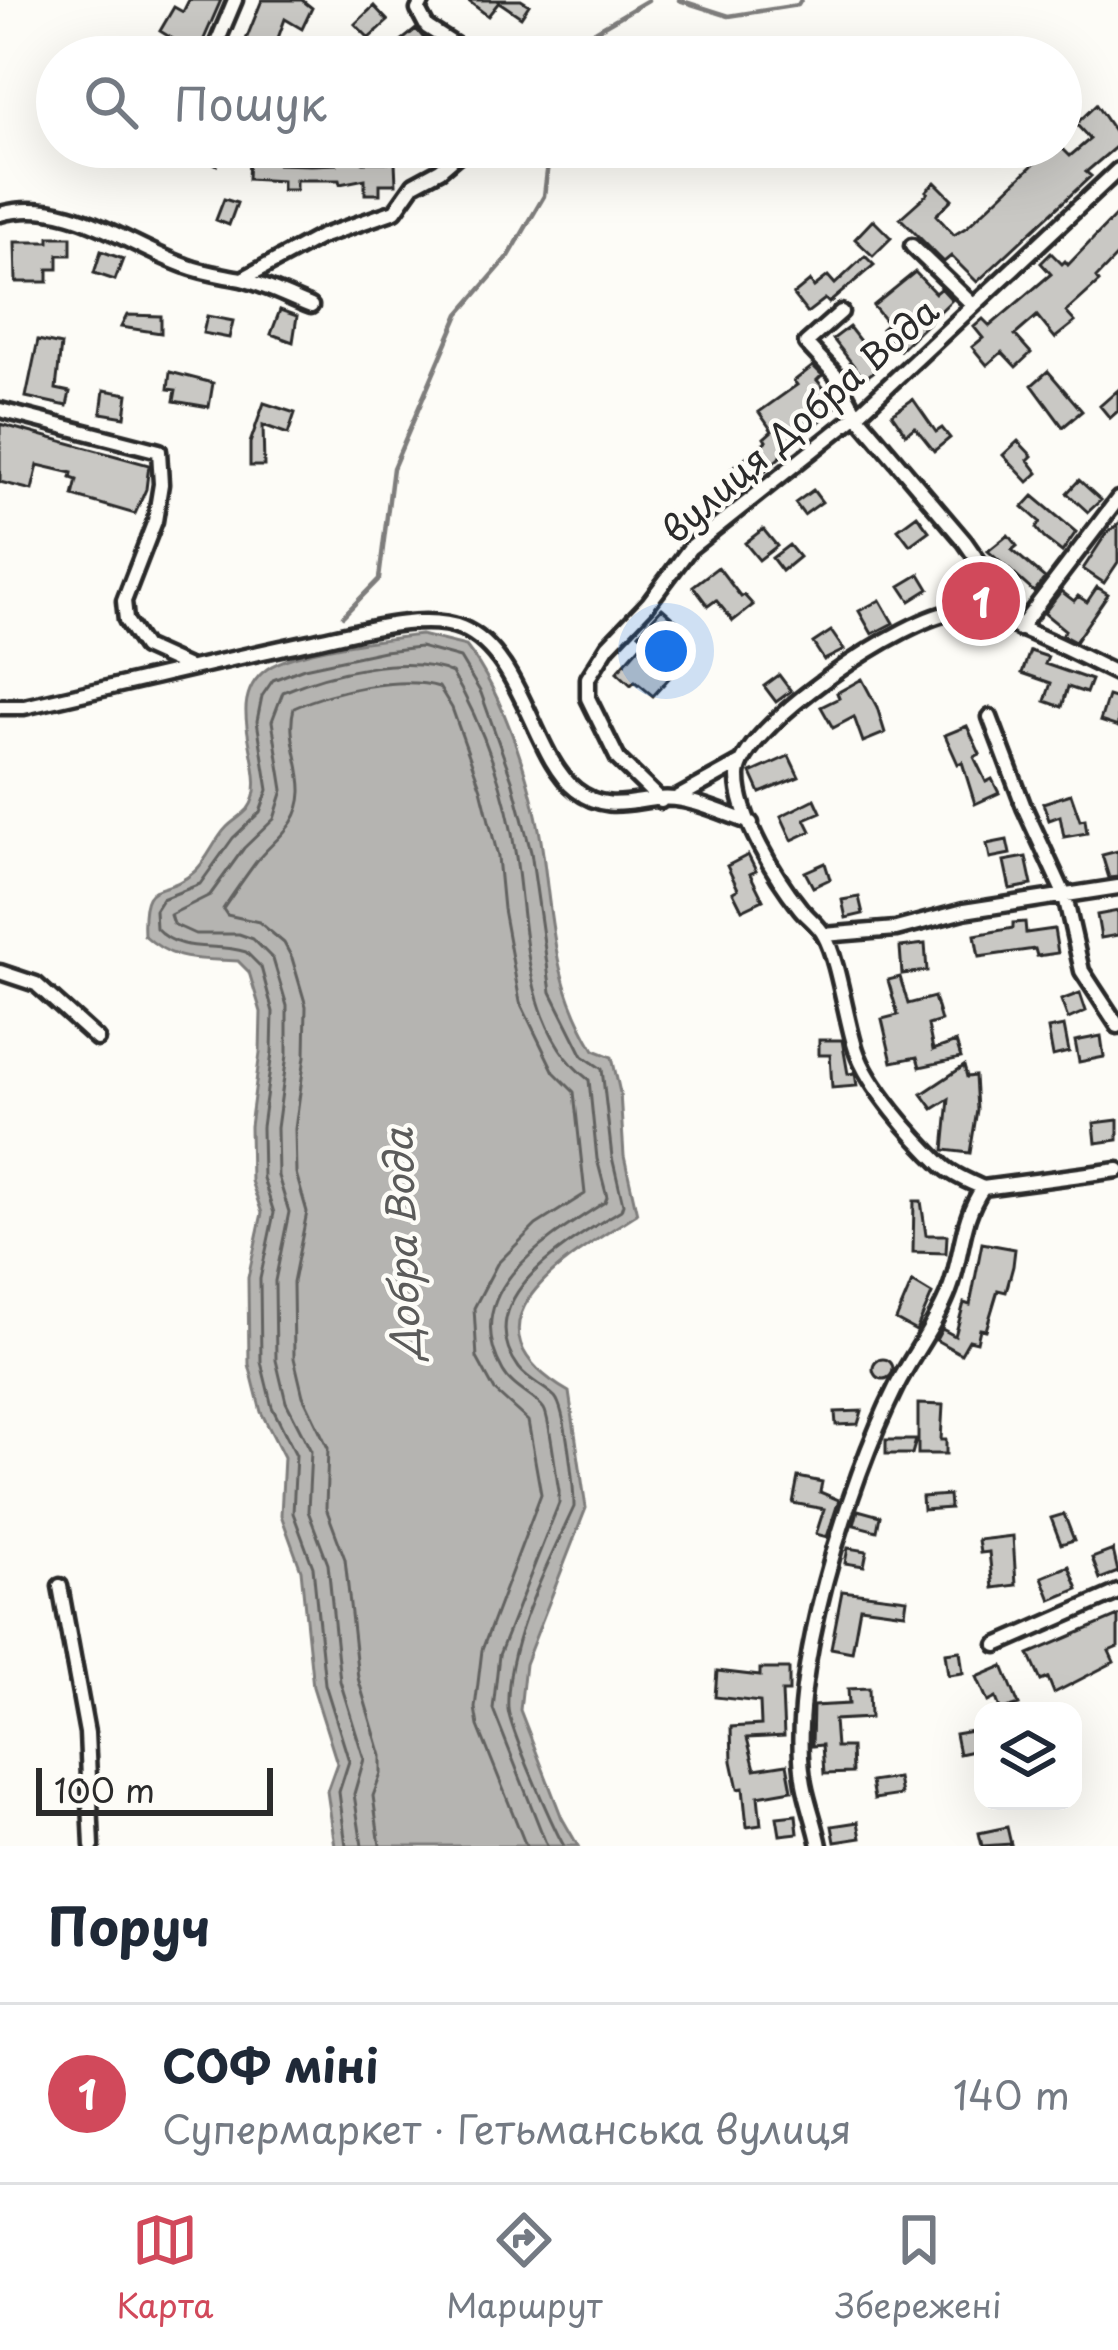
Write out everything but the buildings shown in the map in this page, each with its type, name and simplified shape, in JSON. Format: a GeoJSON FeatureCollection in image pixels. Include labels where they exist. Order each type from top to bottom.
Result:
{"type":"FeatureCollection","features":[{"type":"Feature","properties":{"kind":"street"},"geometry":{"type":"LineString","coordinates":[[220,36],[235,0]]}},
{"type":"Feature","properties":{"kind":"street"},"geometry":{"type":"LineString","coordinates":[[423,0],[418,10],[428,27],[442,36]]}},
{"type":"Feature","properties":{"kind":"street"},"geometry":{"type":"LineString","coordinates":[[242,279],[320,237],[395,211],[413,184],[442,168]]}},
{"type":"Feature","properties":{"kind":"street","name":"вулиця Добра Вода"},"geometry":{"type":"LineString","coordinates":[[661,801],[618,759],[588,698],[588,679],[608,646],[648,604],[690,548],[857,415],[1118,170]]}},
{"type":"Feature","properties":{"kind":"street"},"geometry":{"type":"LineString","coordinates":[[2,211],[60,211],[182,265],[242,279],[311,306]]}},
{"type":"Feature","properties":{"kind":"street"},"geometry":{"type":"LineString","coordinates":[[912,246],[973,305]]}},
{"type":"Feature","properties":{"kind":"street"},"geometry":{"type":"LineString","coordinates":[[841,312],[806,343],[835,374],[857,415],[964,542],[1019,628]]}},
{"type":"Feature","properties":{"kind":"street"},"geometry":{"type":"LineString","coordinates":[[0,410],[159,451],[161,484],[155,521],[124,602],[126,620],[144,647],[189,667]]}},
{"type":"Feature","properties":{"kind":"street"},"geometry":{"type":"LineString","coordinates":[[1019,628],[1118,499]]}},
{"type":"Feature","properties":{"kind":"street"},"geometry":{"type":"LineString","coordinates":[[0,707],[24,707],[385,627],[436,622],[464,628],[512,676],[572,787],[593,801],[630,806],[676,798],[740,763],[773,722],[812,690],[906,628],[944,613],[962,611],[1019,628],[1118,674]]}},
{"type":"Feature","properties":{"kind":"street"},"geometry":{"type":"LineString","coordinates":[[990,717],[1065,896],[1082,971],[1118,1026]]}},
{"type":"Feature","properties":{"kind":"street"},"geometry":{"type":"LineString","coordinates":[[740,763],[737,779],[766,864],[824,935],[858,1055],[875,1086],[946,1169],[983,1188],[1118,1170]]}},
{"type":"Feature","properties":{"kind":"street"},"geometry":{"type":"LineString","coordinates":[[676,798],[751,823]]}},
{"type":"Feature","properties":{"kind":"street"},"geometry":{"type":"LineString","coordinates":[[824,935],[896,929],[964,911],[1118,887]]}},
{"type":"Feature","properties":{"kind":"street"},"geometry":{"type":"LineString","coordinates":[[0,972],[36,984],[97,1039]]}},
{"type":"Feature","properties":{"kind":"street"},"geometry":{"type":"LineString","coordinates":[[820,1846],[803,1782],[803,1684],[833,1560],[856,1482],[895,1390],[950,1291],[969,1208],[983,1188]]}},
{"type":"Feature","properties":{"kind":"street"},"geometry":{"type":"LineString","coordinates":[[61,1586],[86,1733],[92,1846]]}},
{"type":"Feature","properties":{"kind":"street"},"geometry":{"type":"LineString","coordinates":[[998,1645],[1118,1592]]}},
{"type":"Feature","properties":{"kind":"water"},"geometry":{"type":"Polygon","coordinates":[[[421,635],[466,646],[493,691],[516,746],[539,830],[563,978],[594,1050],[612,1057],[620,1093],[624,1156],[637,1214],[555,1270],[533,1292],[520,1316],[520,1341],[535,1366],[569,1392],[586,1508],[525,1664],[520,1710],[562,1818],[578,1846],[335,1846],[327,1791],[337,1763],[313,1687],[301,1570],[281,1515],[284,1457],[261,1412],[249,1364],[248,1278],[262,1213],[251,1181],[250,1126],[261,1012],[249,972],[238,961],[177,955],[144,935],[150,895],[194,872],[222,832],[248,809],[255,794],[246,720],[253,684],[267,669],[298,656],[421,635]]]}},
{"type":"Feature","properties":{"kind":"waterway","name":"Добра Вода"},"geometry":{"type":"LineString","coordinates":[[587,36],[648,0]]}},
{"type":"Feature","properties":{"kind":"waterway","name":"Добра Вода"},"geometry":{"type":"LineString","coordinates":[[679,0],[729,16],[798,5],[801,0]]}},
{"type":"Feature","properties":{"kind":"waterway","name":"Добра Вода"},"geometry":{"type":"LineString","coordinates":[[343,616],[379,579],[393,468],[459,314],[509,256],[544,196],[547,168]]}},
{"type":"Feature","properties":{"kind":"place","name":"СОФ міні"},"geometry":{"type":"Point","coordinates":[981,601]}}]}
